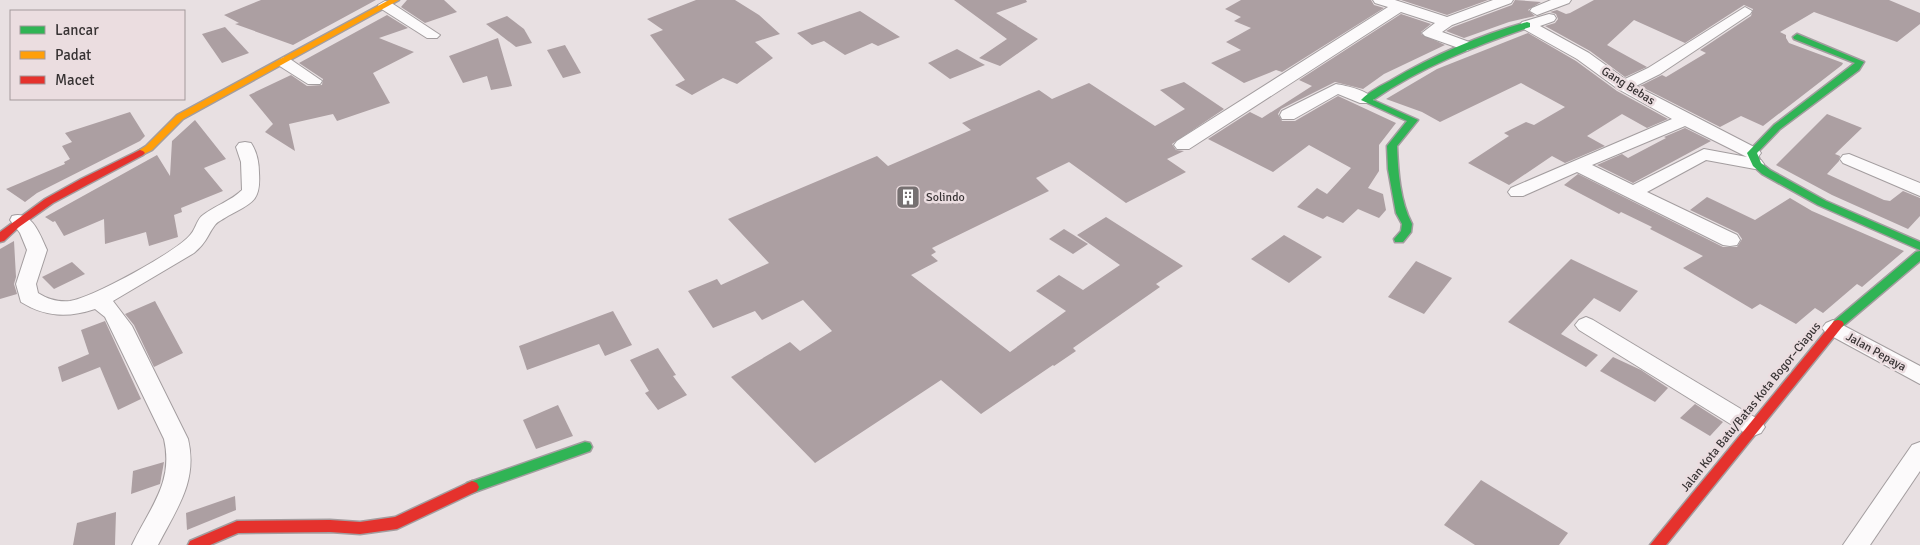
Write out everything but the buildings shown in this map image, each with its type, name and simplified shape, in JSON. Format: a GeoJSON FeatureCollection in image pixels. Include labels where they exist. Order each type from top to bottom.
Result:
{"type":"FeatureCollection","features":[{"type":"Feature","properties":{"kind":"street"},"geometry":{"type":"LineString","coordinates":[[1380,0],[1447,22]]}},
{"type":"Feature","properties":{"kind":"street"},"geometry":{"type":"LineString","coordinates":[[1467,46],[1430,33],[1447,22],[1506,0]]}},
{"type":"Feature","properties":{"kind":"street"},"geometry":{"type":"LineString","coordinates":[[1366,100],[1407,75],[1467,46],[1549,18],[1537,11],[1564,0]]}},
{"type":"Feature","properties":{"kind":"street"},"geometry":{"type":"LineString","coordinates":[[0,238],[19,220],[47,201],[149,148],[180,117],[284,62],[390,2],[432,35]]}},
{"type":"Feature","properties":{"kind":"street"},"geometry":{"type":"LineString","coordinates":[[1183,144],[1399,7]]}},
{"type":"Feature","properties":{"kind":"street"},"geometry":{"type":"LineString","coordinates":[[1624,86],[1654,71],[1745,11]]}},
{"type":"Feature","properties":{"kind":"street","name":"Gang Bebas"},"geometry":{"type":"LineString","coordinates":[[1527,25],[1583,56],[1624,86],[1754,159],[1766,172],[1822,203],[1920,246]]}},
{"type":"Feature","properties":{"kind":"street"},"geometry":{"type":"LineString","coordinates":[[1631,192],[1704,154],[1754,159],[1777,127],[1856,68],[1860,62],[1796,37]]}},
{"type":"Feature","properties":{"kind":"street"},"geometry":{"type":"LineString","coordinates":[[284,62],[314,81]]}},
{"type":"Feature","properties":{"kind":"street"},"geometry":{"type":"LineString","coordinates":[[1288,115],[1336,89],[1343,90],[1413,120],[1392,146],[1393,168],[1401,213],[1407,224],[1406,232],[1399,239]]}},
{"type":"Feature","properties":{"kind":"street"},"geometry":{"type":"LineString","coordinates":[[1517,192],[1684,120]]}},
{"type":"Feature","properties":{"kind":"street"},"geometry":{"type":"LineString","coordinates":[[19,220],[30,230],[37,250],[26,284],[28,298],[44,307],[56,308],[100,301],[187,248],[199,238],[208,220],[247,196],[252,183],[250,162],[245,147]]}},
{"type":"Feature","properties":{"kind":"street"},"geometry":{"type":"LineString","coordinates":[[1849,159],[1920,190]]}},
{"type":"Feature","properties":{"kind":"street"},"geometry":{"type":"LineString","coordinates":[[1578,165],[1730,240]]}},
{"type":"Feature","properties":{"kind":"street","name":"Jalan Kota Batu/Batas Kota Bogor–Ciapus"},"geometry":{"type":"LineString","coordinates":[[1656,545],[1833,328],[1920,255]]}},
{"type":"Feature","properties":{"kind":"street"},"geometry":{"type":"LineString","coordinates":[[100,301],[112,312],[121,326],[176,439],[179,453],[180,468],[175,484],[145,545]]}},
{"type":"Feature","properties":{"kind":"street"},"geometry":{"type":"LineString","coordinates":[[1586,325],[1753,427]]}},
{"type":"Feature","properties":{"kind":"street","name":"Jalan Pepaya"},"geometry":{"type":"LineString","coordinates":[[1833,328],[1920,376]]}},
{"type":"Feature","properties":{"kind":"street"},"geometry":{"type":"LineString","coordinates":[[195,545],[236,527],[330,526],[360,528],[397,522],[426,510],[459,491],[585,447]]}},
{"type":"Feature","properties":{"kind":"street"},"geometry":{"type":"LineString","coordinates":[[1856,545],[1920,452]]}},
{"type":"Feature","properties":{"kind":"traffic: fast"},"geometry":{"type":"LineString","coordinates":[[1399,239],[1406,232],[1407,224],[1401,213],[1393,169],[1392,146],[1413,120],[1366,100],[1404,76],[1444,56],[1527,25]]}},
{"type":"Feature","properties":{"kind":"traffic: fast"},"geometry":{"type":"LineString","coordinates":[[1797,37],[1860,62],[1856,68],[1777,127],[1752,153],[1757,164],[1766,172],[1822,203],[1920,246]]}},
{"type":"Feature","properties":{"kind":"traffic: fast"},"geometry":{"type":"LineString","coordinates":[[1838,324],[1920,255]]}},
{"type":"Feature","properties":{"kind":"traffic: fast"},"geometry":{"type":"LineString","coordinates":[[472,487],[585,447]]}},
{"type":"Feature","properties":{"kind":"traffic: slow"},"geometry":{"type":"LineString","coordinates":[[140,153],[149,148],[180,117],[395,0]]}},
{"type":"Feature","properties":{"kind":"traffic: jam"},"geometry":{"type":"LineString","coordinates":[[0,238],[15,224],[49,201],[140,153]]}},
{"type":"Feature","properties":{"kind":"traffic: jam"},"geometry":{"type":"LineString","coordinates":[[1657,545],[1838,324]]}},
{"type":"Feature","properties":{"kind":"traffic: jam"},"geometry":{"type":"LineString","coordinates":[[195,545],[237,527],[330,526],[360,528],[397,523],[472,487]]}},
{"type":"Feature","properties":{"kind":"place","name":"Solindo"},"geometry":{"type":"Point","coordinates":[908,197]}}]}
